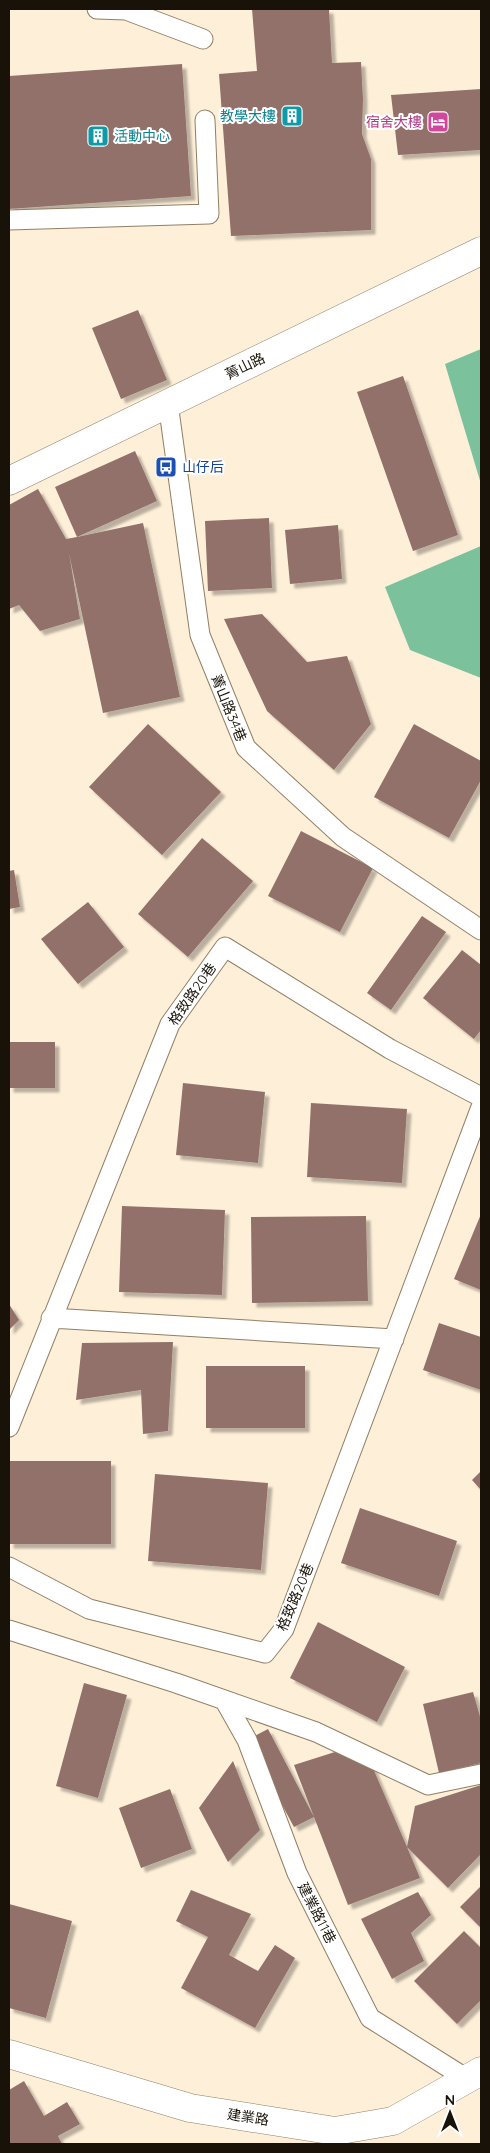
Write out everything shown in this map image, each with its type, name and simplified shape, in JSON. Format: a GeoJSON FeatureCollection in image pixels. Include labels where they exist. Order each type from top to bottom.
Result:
{"type":"FeatureCollection","features":[{"type":"Feature","properties":{"kind":"street","name":"菁山路"},"geometry":{"type":"LineString","coordinates":[[9,481],[481,251]]}},
{"type":"Feature","properties":{"kind":"street","name":"建業路"},"geometry":{"type":"LineString","coordinates":[[9,2054],[190,2108],[335,2131],[393,2121],[474,2075]]}},
{"type":"Feature","properties":{"kind":"lane"},"geometry":{"type":"LineString","coordinates":[[97,9],[126,10],[203,39]]}},
{"type":"Feature","properties":{"kind":"lane"},"geometry":{"type":"LineString","coordinates":[[9,220],[210,214],[205,120]]}},
{"type":"Feature","properties":{"kind":"lane","name":"菁山路34巷"},"geometry":{"type":"LineString","coordinates":[[168,404],[200,635],[246,748],[343,837],[481,930]]}},
{"type":"Feature","properties":{"kind":"lane","name":"格致路20巷"},"geometry":{"type":"LineString","coordinates":[[9,1427],[170,1024],[226,947],[390,1050],[481,1097]]}},
{"type":"Feature","properties":{"kind":"lane","name":"格致路20巷"},"geometry":{"type":"LineString","coordinates":[[9,1567],[89,1609],[265,1653],[284,1629],[481,1108]]}},
{"type":"Feature","properties":{"kind":"lane"},"geometry":{"type":"LineString","coordinates":[[51,1318],[394,1339]]}},
{"type":"Feature","properties":{"kind":"lane"},"geometry":{"type":"LineString","coordinates":[[9,1630],[316,1732],[428,1785],[481,1774]]}},
{"type":"Feature","properties":{"kind":"lane","name":"建業路11巷"},"geometry":{"type":"LineString","coordinates":[[226,1701],[247,1740],[296,1873],[370,2018],[474,2075]]}},
{"type":"Feature","properties":{"kind":"green space"},"geometry":{"type":"Polygon","coordinates":[[[481,349],[481,484],[445,364],[481,349]]]}},
{"type":"Feature","properties":{"kind":"green space"},"geometry":{"type":"Polygon","coordinates":[[[481,546],[481,678],[410,650],[385,587],[481,546]]]}},
{"type":"Feature","properties":{"kind":"building","name":"教學大樓"},"geometry":{"type":"Polygon","coordinates":[[[252,9],[329,9],[332,63],[361,62],[362,134],[371,159],[371,230],[231,236],[219,74],[257,71],[252,9]]]}},
{"type":"Feature","properties":{"kind":"building","name":"活動中心"},"geometry":{"type":"Polygon","coordinates":[[[182,64],[191,196],[9,209],[9,76],[182,64]]]}},
{"type":"Feature","properties":{"kind":"building","name":"宿舍大樓"},"geometry":{"type":"Polygon","coordinates":[[[481,89],[481,150],[398,155],[391,95],[481,89]]]}},
{"type":"Feature","properties":{"kind":"building"},"geometry":{"type":"Polygon","coordinates":[[[138,310],[167,380],[121,399],[92,328],[138,310]]]}},
{"type":"Feature","properties":{"kind":"building"},"geometry":{"type":"Polygon","coordinates":[[[403,376],[458,535],[413,551],[357,392],[403,376]]]}},
{"type":"Feature","properties":{"kind":"building"},"geometry":{"type":"Polygon","coordinates":[[[135,451],[157,501],[77,537],[55,487],[135,451]]]}},
{"type":"Feature","properties":{"kind":"building"},"geometry":{"type":"Polygon","coordinates":[[[38,489],[66,539],[143,523],[180,697],[103,713],[69,553],[80,619],[40,631],[19,605],[9,609],[9,505],[38,489]]]}},
{"type":"Feature","properties":{"kind":"building"},"geometry":{"type":"Polygon","coordinates":[[[269,518],[272,588],[208,591],[205,521],[269,518]]]}},
{"type":"Feature","properties":{"kind":"building"},"geometry":{"type":"Polygon","coordinates":[[[338,525],[342,579],[290,584],[285,530],[338,525]]]}},
{"type":"Feature","properties":{"kind":"building"},"geometry":{"type":"Polygon","coordinates":[[[262,614],[307,662],[347,656],[371,724],[334,770],[267,711],[224,619],[262,614]]]}},
{"type":"Feature","properties":{"kind":"building"},"geometry":{"type":"Polygon","coordinates":[[[148,724],[221,792],[162,855],[89,787],[148,724]]]}},
{"type":"Feature","properties":{"kind":"building"},"geometry":{"type":"Polygon","coordinates":[[[414,724],[481,761],[481,780],[449,838],[374,797],[414,724]]]}},
{"type":"Feature","properties":{"kind":"building"},"geometry":{"type":"Polygon","coordinates":[[[301,831],[373,868],[340,932],[268,896],[301,831]]]}},
{"type":"Feature","properties":{"kind":"building"},"geometry":{"type":"Polygon","coordinates":[[[202,838],[253,881],[188,957],[138,914],[202,838]]]}},
{"type":"Feature","properties":{"kind":"building"},"geometry":{"type":"Polygon","coordinates":[[[14,870],[20,907],[9,909],[9,871],[14,870]]]}},
{"type":"Feature","properties":{"kind":"building"},"geometry":{"type":"Polygon","coordinates":[[[88,902],[124,947],[78,984],[41,939],[88,902]]]}},
{"type":"Feature","properties":{"kind":"building"},"geometry":{"type":"Polygon","coordinates":[[[422,916],[446,932],[391,1010],[367,993],[422,916]]]}},
{"type":"Feature","properties":{"kind":"building"},"geometry":{"type":"Polygon","coordinates":[[[462,950],[481,965],[481,1030],[474,1039],[423,998],[462,950]]]}},
{"type":"Feature","properties":{"kind":"building"},"geometry":{"type":"Polygon","coordinates":[[[9,1042],[55,1042],[55,1088],[9,1088],[9,1042]]]}},
{"type":"Feature","properties":{"kind":"building"},"geometry":{"type":"Polygon","coordinates":[[[183,1083],[265,1092],[258,1163],[176,1155],[183,1083]]]}},
{"type":"Feature","properties":{"kind":"building"},"geometry":{"type":"Polygon","coordinates":[[[311,1103],[407,1109],[402,1183],[307,1177],[311,1103]]]}},
{"type":"Feature","properties":{"kind":"building"},"geometry":{"type":"Polygon","coordinates":[[[122,1206],[225,1210],[222,1295],[119,1292],[122,1206]]]}},
{"type":"Feature","properties":{"kind":"building"},"geometry":{"type":"Polygon","coordinates":[[[481,1214],[481,1290],[454,1279],[481,1214]]]}},
{"type":"Feature","properties":{"kind":"building"},"geometry":{"type":"Polygon","coordinates":[[[366,1216],[368,1301],[252,1303],[251,1217],[366,1216]]]}},
{"type":"Feature","properties":{"kind":"building"},"geometry":{"type":"Polygon","coordinates":[[[9,1304],[19,1320],[9,1330],[9,1304]]]}},
{"type":"Feature","properties":{"kind":"building"},"geometry":{"type":"Polygon","coordinates":[[[439,1323],[481,1337],[481,1390],[423,1370],[439,1323]]]}},
{"type":"Feature","properties":{"kind":"building"},"geometry":{"type":"Polygon","coordinates":[[[173,1342],[168,1431],[143,1434],[141,1390],[76,1400],[82,1343],[173,1342]]]}},
{"type":"Feature","properties":{"kind":"building"},"geometry":{"type":"Polygon","coordinates":[[[206,1366],[305,1366],[305,1428],[206,1428],[206,1366]]]}},
{"type":"Feature","properties":{"kind":"building"},"geometry":{"type":"Polygon","coordinates":[[[9,1461],[111,1461],[111,1544],[9,1544],[9,1461]]]}},
{"type":"Feature","properties":{"kind":"building"},"geometry":{"type":"Polygon","coordinates":[[[481,1471],[481,1490],[472,1480],[481,1471]]]}},
{"type":"Feature","properties":{"kind":"building"},"geometry":{"type":"Polygon","coordinates":[[[155,1474],[268,1483],[261,1570],[148,1561],[155,1474]]]}},
{"type":"Feature","properties":{"kind":"building"},"geometry":{"type":"Polygon","coordinates":[[[360,1508],[457,1541],[439,1596],[341,1563],[360,1508]]]}},
{"type":"Feature","properties":{"kind":"building"},"geometry":{"type":"Polygon","coordinates":[[[318,1622],[405,1667],[377,1722],[290,1678],[318,1622]]]}},
{"type":"Feature","properties":{"kind":"building"},"geometry":{"type":"Polygon","coordinates":[[[84,1683],[127,1695],[98,1798],[56,1786],[84,1683]]]}},
{"type":"Feature","properties":{"kind":"building"},"geometry":{"type":"Polygon","coordinates":[[[473,1692],[481,1720],[481,1763],[439,1773],[423,1704],[473,1692]]]}},
{"type":"Feature","properties":{"kind":"building"},"geometry":{"type":"Polygon","coordinates":[[[268,1729],[314,1817],[294,1827],[247,1740],[268,1729]]]}},
{"type":"Feature","properties":{"kind":"building"},"geometry":{"type":"Polygon","coordinates":[[[338,1751],[372,1766],[420,1878],[348,1905],[294,1765],[338,1751]]]}},
{"type":"Feature","properties":{"kind":"building"},"geometry":{"type":"Polygon","coordinates":[[[233,1761],[260,1830],[228,1862],[199,1808],[233,1761]]]}},
{"type":"Feature","properties":{"kind":"building"},"geometry":{"type":"Polygon","coordinates":[[[481,1785],[481,1854],[448,1888],[407,1847],[415,1806],[481,1785]]]}},
{"type":"Feature","properties":{"kind":"building"},"geometry":{"type":"Polygon","coordinates":[[[170,1789],[192,1849],[141,1868],[119,1808],[170,1789]]]}},
{"type":"Feature","properties":{"kind":"building"},"geometry":{"type":"Polygon","coordinates":[[[481,1886],[481,1928],[460,1907],[481,1886]]]}},
{"type":"Feature","properties":{"kind":"building"},"geometry":{"type":"Polygon","coordinates":[[[191,1890],[251,1914],[229,1955],[258,1971],[275,1945],[295,1958],[255,2028],[181,1988],[208,1937],[176,1921],[191,1890]]]}},
{"type":"Feature","properties":{"kind":"building"},"geometry":{"type":"Polygon","coordinates":[[[418,1892],[431,1915],[411,1933],[424,1961],[392,1979],[361,1919],[418,1892]]]}},
{"type":"Feature","properties":{"kind":"building"},"geometry":{"type":"Polygon","coordinates":[[[9,1904],[72,1921],[46,2018],[9,2008],[9,1904]]]}},
{"type":"Feature","properties":{"kind":"building"},"geometry":{"type":"Polygon","coordinates":[[[464,1931],[481,1948],[481,2000],[457,2024],[414,1981],[464,1931]]]}},
{"type":"Feature","properties":{"kind":"building"},"geometry":{"type":"Polygon","coordinates":[[[24,2081],[44,2116],[67,2102],[80,2124],[58,2136],[62,2144],[9,2144],[9,2090],[24,2081]]]}},
{"type":"Feature","properties":{"kind":"place","name":"教學大樓"},"geometry":{"type":"Point","coordinates":[292,116]}},
{"type":"Feature","properties":{"kind":"place","name":"宿舍大樓"},"geometry":{"type":"Point","coordinates":[438,122]}},
{"type":"Feature","properties":{"kind":"place","name":"活動中心"},"geometry":{"type":"Point","coordinates":[98,136]}},
{"type":"Feature","properties":{"kind":"place","name":"山仔后"},"geometry":{"type":"Point","coordinates":[166,467]}}]}
